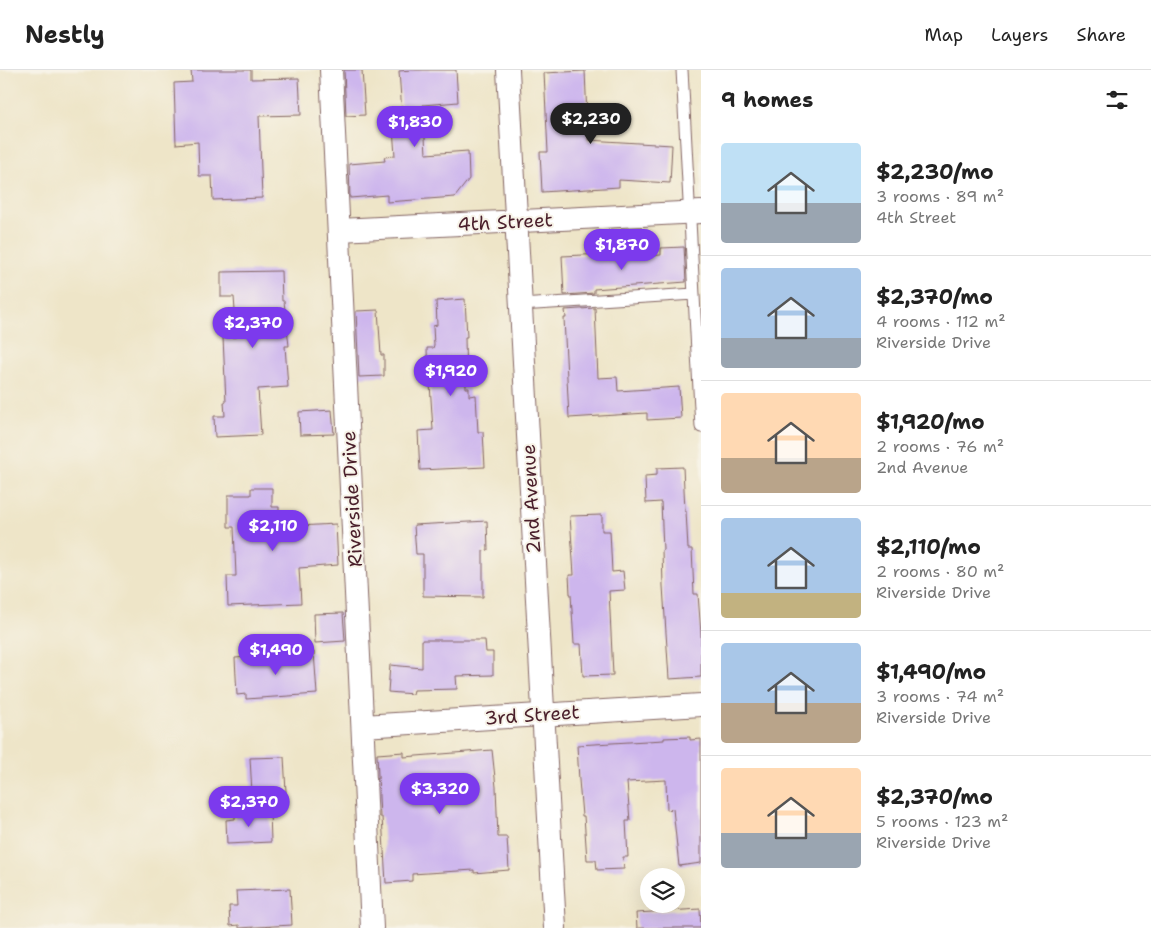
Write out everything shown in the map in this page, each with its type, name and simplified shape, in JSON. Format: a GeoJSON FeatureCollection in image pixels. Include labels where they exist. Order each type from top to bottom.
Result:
{"type":"FeatureCollection","features":[{"type":"Feature","properties":{"kind":"street","name":"Riverside Drive"},"geometry":{"type":"LineString","coordinates":[[331,70],[372,928]]}},
{"type":"Feature","properties":{"kind":"street","name":"2nd Avenue"},"geometry":{"type":"LineString","coordinates":[[508,70],[555,928]]}},
{"type":"Feature","properties":{"kind":"street","name":"4th Street"},"geometry":{"type":"LineString","coordinates":[[339,230],[695,212]]}},
{"type":"Feature","properties":{"kind":"street","name":"3rd Street"},"geometry":{"type":"LineString","coordinates":[[363,726],[701,705]]}},
{"type":"Feature","properties":{"kind":"lane"},"geometry":{"type":"LineString","coordinates":[[682,70],[695,212],[694,294],[701,427]]}},
{"type":"Feature","properties":{"kind":"lane"},"geometry":{"type":"LineString","coordinates":[[520,306],[694,294]]}},
{"type":"Feature","properties":{"kind":"building"},"geometry":{"type":"Polygon","coordinates":[[[191,70],[251,70],[251,79],[299,78],[301,115],[259,116],[262,198],[213,200],[212,176],[199,176],[198,142],[176,144],[174,83],[192,82],[191,70]]]}},
{"type":"Feature","properties":{"kind":"building"},"geometry":{"type":"Polygon","coordinates":[[[344,70],[362,70],[365,115],[346,116],[344,70]]]}},
{"type":"Feature","properties":{"kind":"building"},"geometry":{"type":"Polygon","coordinates":[[[456,70],[458,102],[423,105],[426,154],[468,151],[469,179],[455,197],[387,202],[387,195],[350,198],[349,164],[385,161],[384,157],[395,156],[393,128],[403,127],[399,71],[456,70]]]}},
{"type":"Feature","properties":{"kind":"building"},"geometry":{"type":"Polygon","coordinates":[[[585,71],[588,140],[672,145],[670,183],[619,180],[619,187],[542,192],[540,152],[548,152],[544,73],[585,71]]]}},
{"type":"Feature","properties":{"kind":"building"},"geometry":{"type":"Polygon","coordinates":[[[684,247],[686,282],[594,289],[594,293],[564,295],[562,256],[625,253],[625,257],[661,255],[661,248],[684,247]]]}},
{"type":"Feature","properties":{"kind":"building"},"geometry":{"type":"Polygon","coordinates":[[[281,271],[282,301],[284,301],[289,346],[285,346],[288,387],[258,389],[261,435],[215,437],[214,416],[225,416],[223,338],[237,337],[234,297],[221,297],[221,272],[281,271]]]}},
{"type":"Feature","properties":{"kind":"building"},"geometry":{"type":"Polygon","coordinates":[[[465,299],[467,337],[465,337],[466,388],[469,388],[469,396],[476,395],[478,432],[483,432],[485,467],[420,470],[418,431],[433,430],[430,384],[428,384],[427,348],[433,348],[434,345],[433,326],[437,325],[436,301],[465,299]]]}},
{"type":"Feature","properties":{"kind":"building"},"geometry":{"type":"Polygon","coordinates":[[[595,308],[598,378],[617,377],[618,391],[679,387],[681,418],[647,420],[647,413],[569,418],[565,310],[595,308]]]}},
{"type":"Feature","properties":{"kind":"building"},"geometry":{"type":"Polygon","coordinates":[[[378,310],[381,355],[384,355],[384,376],[359,377],[356,311],[378,310]]]}},
{"type":"Feature","properties":{"kind":"building"},"geometry":{"type":"Polygon","coordinates":[[[332,410],[334,434],[300,435],[299,412],[332,410]]]}},
{"type":"Feature","properties":{"kind":"building"},"geometry":{"type":"Polygon","coordinates":[[[683,467],[688,549],[692,549],[694,594],[698,594],[701,634],[701,677],[669,679],[663,586],[661,502],[646,503],[645,476],[657,475],[657,468],[683,467]]]}},
{"type":"Feature","properties":{"kind":"building"},"geometry":{"type":"Polygon","coordinates":[[[251,488],[272,488],[272,507],[279,507],[279,527],[336,524],[338,565],[299,568],[301,603],[228,606],[227,576],[236,576],[234,527],[228,527],[228,495],[251,495],[251,488]]]}},
{"type":"Feature","properties":{"kind":"building"},"geometry":{"type":"Polygon","coordinates":[[[602,515],[602,531],[610,531],[612,572],[623,571],[625,590],[609,591],[613,675],[583,676],[581,644],[574,644],[569,575],[574,575],[570,516],[602,515]]]}},
{"type":"Feature","properties":{"kind":"building"},"geometry":{"type":"Polygon","coordinates":[[[487,521],[488,550],[483,551],[483,597],[423,596],[423,554],[416,554],[414,525],[487,521]]]}},
{"type":"Feature","properties":{"kind":"building"},"geometry":{"type":"Polygon","coordinates":[[[343,613],[345,641],[315,643],[314,614],[343,613]]]}},
{"type":"Feature","properties":{"kind":"building"},"geometry":{"type":"Polygon","coordinates":[[[422,640],[485,640],[486,652],[493,652],[493,675],[456,676],[457,689],[414,690],[413,694],[388,692],[390,665],[422,668],[422,640]]]}},
{"type":"Feature","properties":{"kind":"building"},"geometry":{"type":"Polygon","coordinates":[[[314,652],[317,694],[246,699],[246,694],[237,695],[235,658],[314,652]]]}},
{"type":"Feature","properties":{"kind":"building"},"geometry":{"type":"Polygon","coordinates":[[[690,737],[690,740],[701,739],[701,863],[679,866],[673,809],[667,810],[666,780],[627,782],[630,821],[626,821],[628,857],[623,857],[624,869],[597,870],[596,860],[587,860],[577,745],[690,737]]]}},
{"type":"Feature","properties":{"kind":"building"},"geometry":{"type":"Polygon","coordinates":[[[492,750],[498,837],[507,837],[509,870],[474,873],[474,870],[412,874],[412,881],[386,883],[377,754],[404,752],[404,757],[492,750]]]}},
{"type":"Feature","properties":{"kind":"building"},"geometry":{"type":"Polygon","coordinates":[[[284,757],[286,792],[252,793],[250,758],[284,757]]]}},
{"type":"Feature","properties":{"kind":"building"},"geometry":{"type":"Polygon","coordinates":[[[270,811],[271,842],[227,844],[226,820],[235,819],[235,813],[270,811]]]}},
{"type":"Feature","properties":{"kind":"building"},"geometry":{"type":"Polygon","coordinates":[[[290,889],[292,925],[239,928],[239,925],[230,926],[229,906],[237,906],[236,891],[290,889]]]}},
{"type":"Feature","properties":{"kind":"building"},"geometry":{"type":"Polygon","coordinates":[[[700,909],[701,928],[637,928],[636,913],[685,913],[685,910],[700,909]]]}}]}
